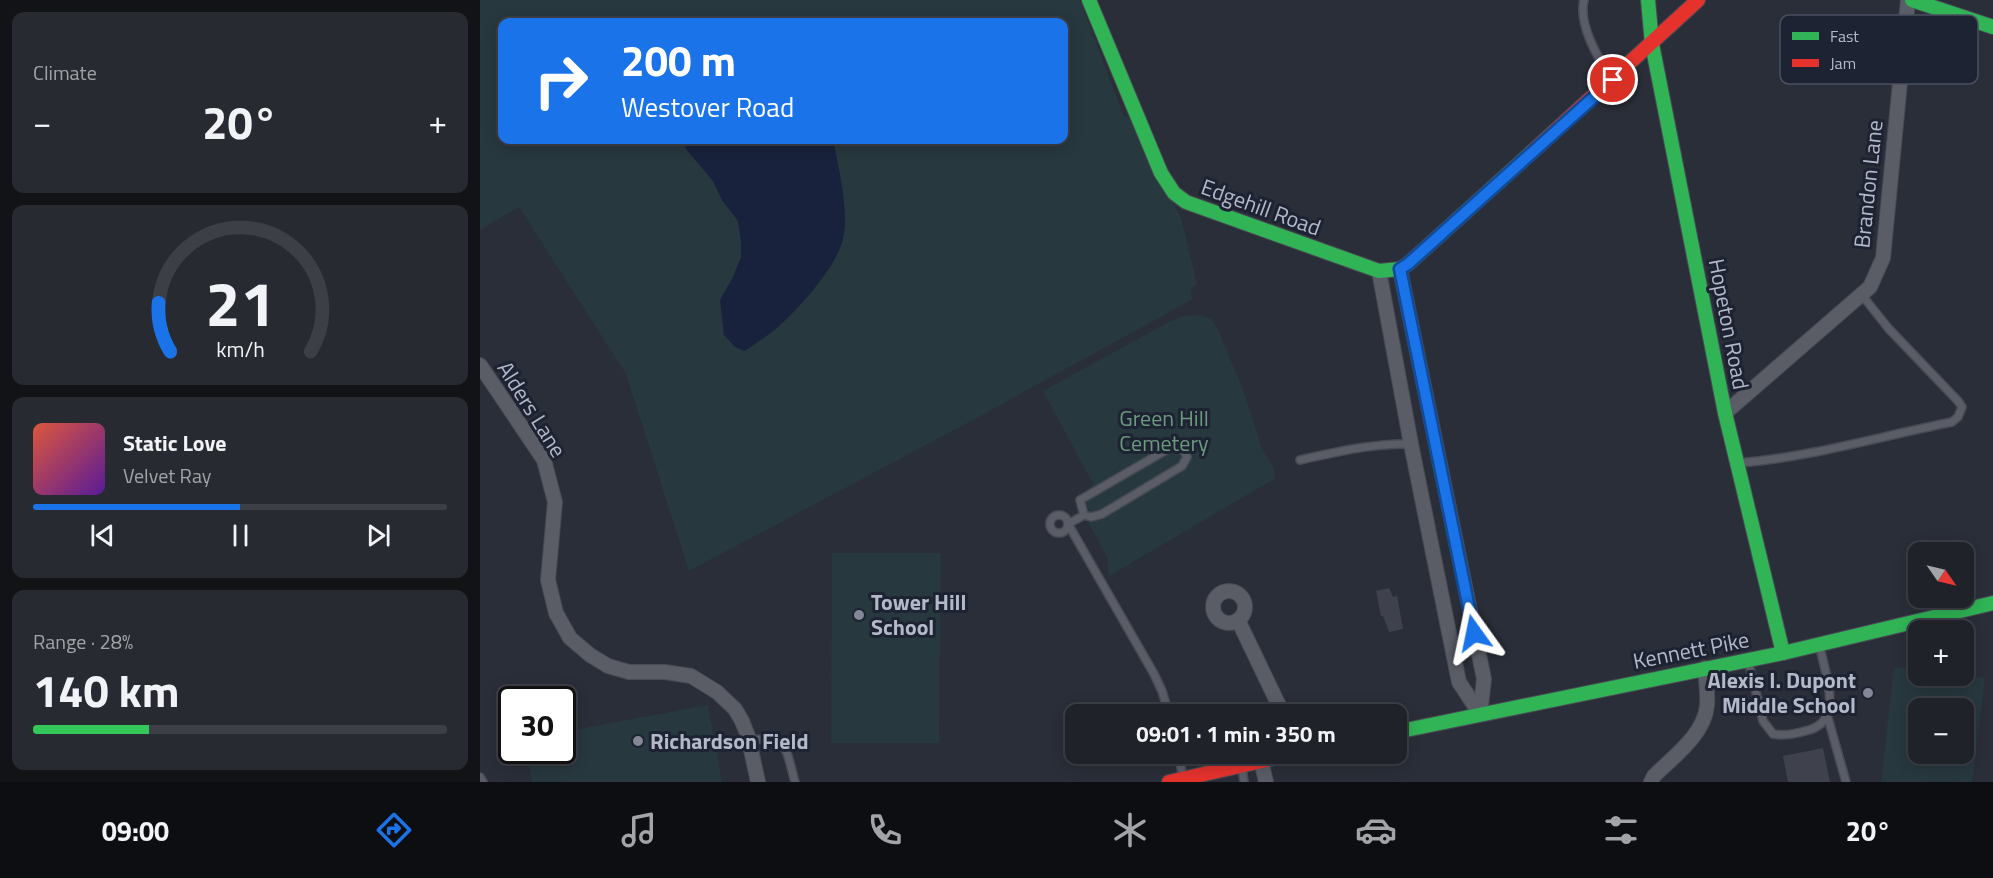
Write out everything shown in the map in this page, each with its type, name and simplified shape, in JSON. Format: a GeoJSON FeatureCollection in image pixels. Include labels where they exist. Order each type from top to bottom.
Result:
{"type":"FeatureCollection","features":[{"type":"Feature","properties":{"kind":"street","name":"Edgehill Road"},"geometry":{"type":"LineString","coordinates":[[1089,0],[1161,173],[1174,193],[1186,202],[1379,271],[1400,269]]}},
{"type":"Feature","properties":{"kind":"street","name":"Hopeton Road"},"geometry":{"type":"LineString","coordinates":[[1648,0],[1652,44],[1725,413],[1783,653]]}},
{"type":"Feature","properties":{"kind":"street"},"geometry":{"type":"LineString","coordinates":[[1480,714],[1484,679],[1400,269],[1613,80],[1698,0]]}},
{"type":"Feature","properties":{"kind":"street","name":"Brandon Lane"},"geometry":{"type":"LineString","coordinates":[[1906,15],[1908,0]]}},
{"type":"Feature","properties":{"kind":"street"},"geometry":{"type":"LineString","coordinates":[[1912,0],[1957,15]]}},
{"type":"Feature","properties":{"kind":"street"},"geometry":{"type":"LineString","coordinates":[[1978,22],[1993,27]]}},
{"type":"Feature","properties":{"kind":"street","name":"Brandon Lane"},"geometry":{"type":"LineString","coordinates":[[1725,413],[1870,287],[1882,258],[1900,84]]}},
{"type":"Feature","properties":{"kind":"street"},"geometry":{"type":"LineString","coordinates":[[1379,271],[1459,682],[1480,714]]}},
{"type":"Feature","properties":{"kind":"street","name":"Alders Lane"},"geometry":{"type":"LineString","coordinates":[[480,365],[544,460],[555,502],[548,580],[556,614],[570,638],[590,655],[608,666],[629,672],[665,672],[691,676],[704,682],[735,710],[742,721],[758,782]]}},
{"type":"Feature","properties":{"kind":"street","name":"Kennett Pike"},"geometry":{"type":"LineString","coordinates":[[1407,730],[1783,653],[1993,603]]}},
{"type":"Feature","properties":{"kind":"street"},"geometry":{"type":"LineString","coordinates":[[1238,620],[1278,704]]}},
{"type":"Feature","properties":{"kind":"street"},"geometry":{"type":"LineString","coordinates":[[1651,782],[1703,723],[1707,706],[1705,668]]}},
{"type":"Feature","properties":{"kind":"street"},"geometry":{"type":"LineString","coordinates":[[1169,782],[1246,764]]}},
{"type":"Feature","properties":{"kind":"street"},"geometry":{"type":"LineString","coordinates":[[1262,764],[1266,782]]}},
{"type":"Feature","properties":{"kind":"lane"},"geometry":{"type":"LineString","coordinates":[[1584,0],[1583,10],[1594,51],[1613,80]]}},
{"type":"Feature","properties":{"kind":"lane"},"geometry":{"type":"LineString","coordinates":[[1737,463],[1784,458],[1843,447],[1952,422],[1958,417],[1962,407],[1958,401],[1889,329],[1862,294]]}},
{"type":"Feature","properties":{"kind":"lane"},"geometry":{"type":"LineString","coordinates":[[1300,460],[1355,448],[1394,443],[1411,444]]}},
{"type":"Feature","properties":{"kind":"lane"},"geometry":{"type":"LineString","coordinates":[[1084,515],[1080,500],[1168,449],[1175,447],[1184,451],[1187,457],[1182,466],[1101,514],[1091,517],[1084,515],[1068,524],[1154,674],[1167,704]]}},
{"type":"Feature","properties":{"kind":"lane"},"geometry":{"type":"LineString","coordinates":[[1819,644],[1831,703],[1828,718],[1846,782]]}},
{"type":"Feature","properties":{"kind":"lane"},"geometry":{"type":"LineString","coordinates":[[1748,660],[1763,721],[1773,734],[1785,736],[1814,730],[1828,718]]}},
{"type":"Feature","properties":{"kind":"lane"},"geometry":{"type":"LineString","coordinates":[[748,740],[768,738],[778,740],[788,757],[795,782]]}},
{"type":"Feature","properties":{"kind":"lane"},"geometry":{"type":"LineString","coordinates":[[1180,764],[1183,779]]}},
{"type":"Feature","properties":{"kind":"lane"},"geometry":{"type":"LineString","coordinates":[[1242,765],[1244,782]]}},
{"type":"Feature","properties":{"kind":"lane"},"geometry":{"type":"LineString","coordinates":[[480,777],[483,782]]}},
{"type":"Feature","properties":{"kind":"green space"},"geometry":{"type":"Polygon","coordinates":[[[480,0],[1080,0],[1124,117],[1131,116],[1181,218],[1197,284],[1190,290],[1193,299],[973,420],[689,571],[626,374],[519,207],[480,230],[480,0]]]}},
{"type":"Feature","properties":{"kind":"green space","name":"Green Hill Cemetery"},"geometry":{"type":"Polygon","coordinates":[[[1200,315],[1211,319],[1217,327],[1244,392],[1262,449],[1273,466],[1274,479],[1109,576],[1107,557],[1088,522],[1096,520],[1086,506],[1087,500],[1091,497],[1087,490],[1093,484],[1043,391],[1169,322],[1184,316],[1200,315]]]}},
{"type":"Feature","properties":{"kind":"green space"},"geometry":{"type":"Polygon","coordinates":[[[832,553],[941,553],[939,743],[831,743],[832,553]]]}},
{"type":"Feature","properties":{"kind":"green space"},"geometry":{"type":"Polygon","coordinates":[[[1894,667],[1908,669],[1908,686],[1974,686],[1974,677],[1985,678],[1972,782],[1881,782],[1894,667]]]}},
{"type":"Feature","properties":{"kind":"green space","name":"Richardson Field"},"geometry":{"type":"Polygon","coordinates":[[[708,705],[722,782],[532,782],[529,764],[576,764],[576,730],[708,705]]]}},
{"type":"Feature","properties":{"kind":"water"},"geometry":{"type":"Polygon","coordinates":[[[686,144],[834,144],[845,211],[841,246],[818,284],[797,308],[775,329],[745,351],[735,347],[724,335],[720,300],[741,257],[738,221],[722,200],[713,181],[685,148],[686,144]]]}},
{"type":"Feature","properties":{"kind":"building"},"geometry":{"type":"Polygon","coordinates":[[[1389,588],[1393,597],[1397,596],[1403,629],[1389,632],[1381,616],[1376,591],[1389,588]]]}},
{"type":"Feature","properties":{"kind":"building"},"geometry":{"type":"Polygon","coordinates":[[[1823,748],[1830,782],[1788,782],[1783,756],[1823,748]]]}},
{"type":"Feature","properties":{"kind":"traffic: fast"},"geometry":{"type":"LineString","coordinates":[[1089,0],[1161,173],[1174,193],[1186,202],[1379,271],[1400,269],[1408,264],[1532,152]]}},
{"type":"Feature","properties":{"kind":"traffic: fast"},"geometry":{"type":"LineString","coordinates":[[1648,0],[1652,44],[1725,413],[1783,653]]}},
{"type":"Feature","properties":{"kind":"traffic: fast"},"geometry":{"type":"LineString","coordinates":[[1912,0],[1957,15]]}},
{"type":"Feature","properties":{"kind":"traffic: fast"},"geometry":{"type":"LineString","coordinates":[[1978,22],[1993,27]]}},
{"type":"Feature","properties":{"kind":"traffic: fast"},"geometry":{"type":"LineString","coordinates":[[1407,730],[1783,653],[1993,603]]}},
{"type":"Feature","properties":{"kind":"traffic: jam"},"geometry":{"type":"LineString","coordinates":[[1532,152],[1698,0]]}},
{"type":"Feature","properties":{"kind":"traffic: jam"},"geometry":{"type":"LineString","coordinates":[[1169,782],[1248,764]]}},
{"type":"Feature","properties":{"kind":"place","name":"Tower Hill School"},"geometry":{"type":"Point","coordinates":[859,615]}},
{"type":"Feature","properties":{"kind":"place","name":"Alexis I. Dupont Middle School"},"geometry":{"type":"Point","coordinates":[1868,693]}},
{"type":"Feature","properties":{"kind":"place","name":"Richardson Field"},"geometry":{"type":"Point","coordinates":[638,741]}},
{"type":"Feature","properties":{"kind":"route"},"geometry":{"type":"LineString","coordinates":[[1474,633],[1400,269],[1613,80]]}}]}
